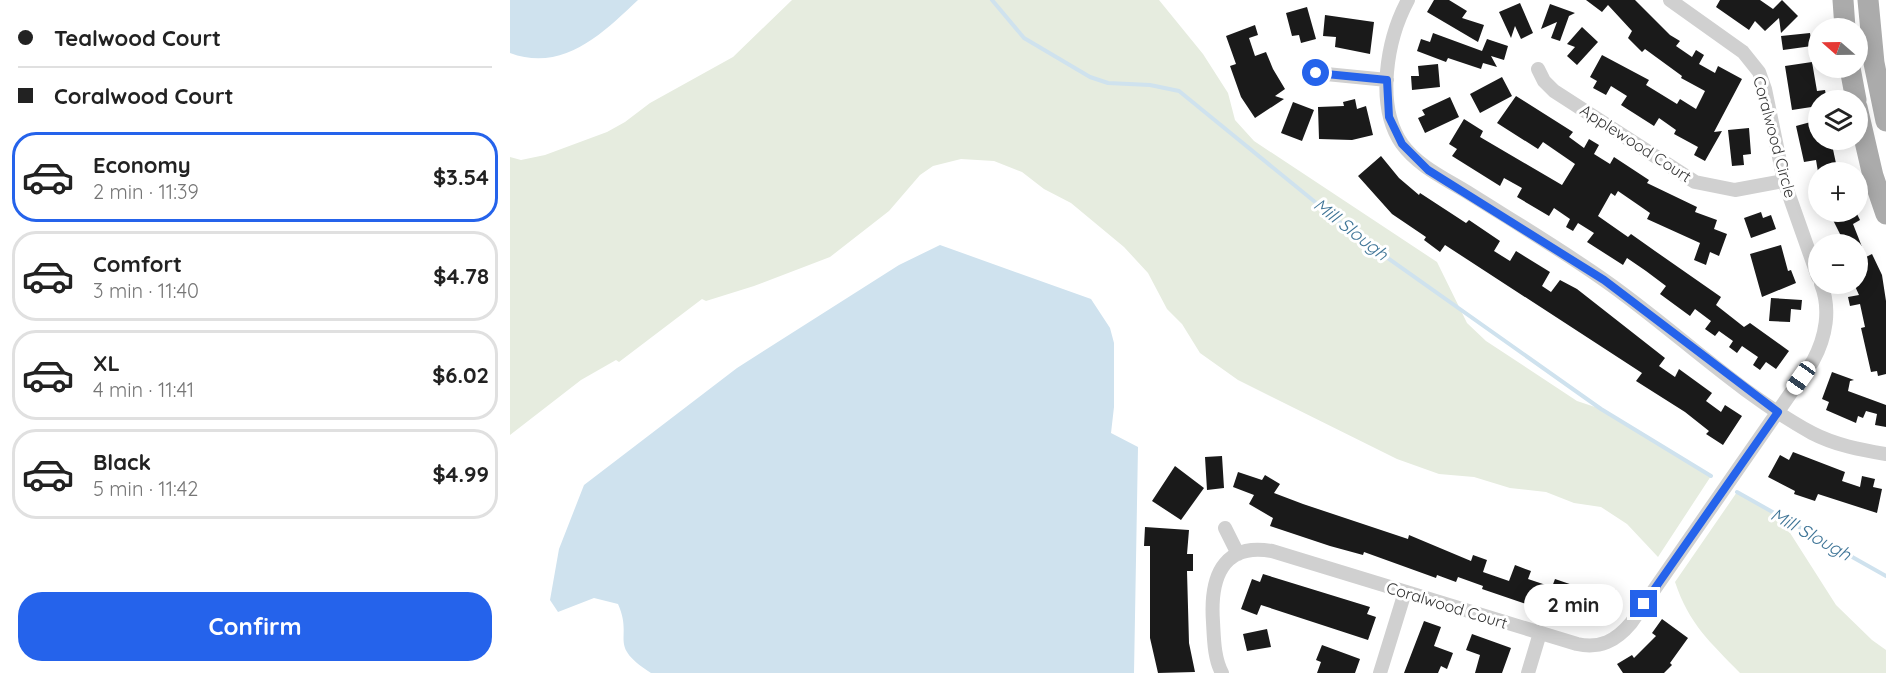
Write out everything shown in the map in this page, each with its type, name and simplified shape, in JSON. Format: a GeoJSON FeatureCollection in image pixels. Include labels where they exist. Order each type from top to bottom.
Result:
{"type":"FeatureCollection","features":[{"type":"Feature","properties":{"kind":"main road"},"geometry":{"type":"LineString","coordinates":[[1843,0],[1844,18]]}},
{"type":"Feature","properties":{"kind":"main road"},"geometry":{"type":"LineString","coordinates":[[1868,0],[1874,63],[1886,121]]}},
{"type":"Feature","properties":{"kind":"main road"},"geometry":{"type":"LineString","coordinates":[[1866,150],[1886,214]]}},
{"type":"Feature","properties":{"kind":"street"},"geometry":{"type":"LineString","coordinates":[[1408,0],[1393,44],[1387,80],[1389,117],[1402,144],[1428,170],[1604,280],[1778,412],[1814,434],[1852,448],[1886,454]]}},
{"type":"Feature","properties":{"kind":"street","name":"Coralwood Circle"},"geometry":{"type":"LineString","coordinates":[[1670,0],[1735,47],[1755,65],[1765,89],[1784,181],[1808,249]]}},
{"type":"Feature","properties":{"kind":"street","name":"Applewood Court"},"geometry":{"type":"LineString","coordinates":[[1538,69],[1554,91],[1695,182],[1735,190],[1784,181]]}},
{"type":"Feature","properties":{"kind":"street"},"geometry":{"type":"LineString","coordinates":[[1316,73],[1387,80]]}},
{"type":"Feature","properties":{"kind":"street"},"geometry":{"type":"LineString","coordinates":[[1778,412],[1813,361],[1822,342],[1827,313],[1823,294]]}},
{"type":"Feature","properties":{"kind":"street","name":"Coralwood Court"},"geometry":{"type":"LineString","coordinates":[[1238,554],[1250,550],[1272,551],[1540,633],[1591,646],[1612,641],[1625,630],[1778,412]]}},
{"type":"Feature","properties":{"kind":"street"},"geometry":{"type":"LineString","coordinates":[[1222,673],[1214,639],[1213,589],[1221,569],[1238,554],[1225,528]]}},
{"type":"Feature","properties":{"kind":"street"},"geometry":{"type":"LineString","coordinates":[[1380,673],[1405,592]]}},
{"type":"Feature","properties":{"kind":"street"},"geometry":{"type":"LineString","coordinates":[[1528,673],[1540,633]]}},
{"type":"Feature","properties":{"kind":"shaded area","name":"Mill Slough"},"geometry":{"type":"Polygon","coordinates":[[[792,0],[1159,0],[1203,54],[1228,93],[1235,120],[1254,141],[1437,262],[1467,323],[1486,341],[1577,401],[1601,409],[1711,476],[1658,557],[1627,524],[1601,507],[1574,503],[1546,492],[1510,488],[1474,477],[1439,474],[1397,459],[1238,380],[1200,353],[1182,324],[1167,309],[1148,273],[1124,247],[1071,203],[1044,189],[1022,172],[994,161],[961,159],[933,166],[920,175],[889,211],[830,257],[754,286],[706,301],[702,299],[619,362],[616,360],[581,380],[510,435],[510,157],[521,160],[545,155],[607,132],[625,122],[650,103],[733,57],[792,0]]]}},
{"type":"Feature","properties":{"kind":"shaded area","name":"Mill Slough"},"geometry":{"type":"Polygon","coordinates":[[[1737,492],[1769,511],[1785,525],[1836,605],[1872,640],[1886,650],[1886,673],[1740,673],[1702,632],[1687,610],[1675,582],[1737,492]]]}},
{"type":"Feature","properties":{"kind":"water"},"geometry":{"type":"Polygon","coordinates":[[[510,0],[638,0],[611,25],[581,46],[565,54],[547,58],[529,58],[510,53],[510,0]]]}},
{"type":"Feature","properties":{"kind":"water"},"geometry":{"type":"Polygon","coordinates":[[[940,245],[1091,299],[1110,328],[1114,343],[1114,407],[1111,433],[1138,447],[1134,673],[651,673],[637,663],[625,648],[624,626],[618,604],[594,598],[558,612],[550,600],[559,549],[584,485],[737,368],[899,265],[940,245]]]}},
{"type":"Feature","properties":{"kind":"building"},"geometry":{"type":"Polygon","coordinates":[[[1434,0],[1449,0],[1467,11],[1462,18],[1484,25],[1478,42],[1427,12],[1434,0]]]}},
{"type":"Feature","properties":{"kind":"building"},"geometry":{"type":"Polygon","coordinates":[[[1586,0],[1635,0],[1670,35],[1680,41],[1676,46],[1692,57],[1696,50],[1704,55],[1699,64],[1715,73],[1718,66],[1742,79],[1714,132],[1722,131],[1705,161],[1694,155],[1698,147],[1674,134],[1676,130],[1659,118],[1654,126],[1621,105],[1627,96],[1611,86],[1606,95],[1593,88],[1597,81],[1590,77],[1602,55],[1649,80],[1646,85],[1677,104],[1680,99],[1696,109],[1705,91],[1681,78],[1682,76],[1645,49],[1642,52],[1628,38],[1632,31],[1608,5],[1602,12],[1586,0]]]}},
{"type":"Feature","properties":{"kind":"building"},"geometry":{"type":"Polygon","coordinates":[[[1720,0],[1760,0],[1773,9],[1782,0],[1798,16],[1781,33],[1779,18],[1765,31],[1755,21],[1749,30],[1716,7],[1720,0]]]}},
{"type":"Feature","properties":{"kind":"building"},"geometry":{"type":"Polygon","coordinates":[[[1520,3],[1533,33],[1521,39],[1515,26],[1511,38],[1499,12],[1520,3]]]}},
{"type":"Feature","properties":{"kind":"building"},"geometry":{"type":"Polygon","coordinates":[[[1550,4],[1575,13],[1569,16],[1560,41],[1551,38],[1557,22],[1541,29],[1550,4]]]}},
{"type":"Feature","properties":{"kind":"building"},"geometry":{"type":"Polygon","coordinates":[[[1307,7],[1316,39],[1301,43],[1299,35],[1292,36],[1286,13],[1307,7]]]}},
{"type":"Feature","properties":{"kind":"building"},"geometry":{"type":"Polygon","coordinates":[[[1325,15],[1374,22],[1370,54],[1335,47],[1336,37],[1323,36],[1325,15]]]}},
{"type":"Feature","properties":{"kind":"building"},"geometry":{"type":"Polygon","coordinates":[[[1255,25],[1258,35],[1249,38],[1255,56],[1266,52],[1285,89],[1275,96],[1284,99],[1255,118],[1241,97],[1230,66],[1236,64],[1226,36],[1255,25]]]}},
{"type":"Feature","properties":{"kind":"building"},"geometry":{"type":"Polygon","coordinates":[[[1582,27],[1598,42],[1577,65],[1567,56],[1575,47],[1567,44],[1582,27]]]}},
{"type":"Feature","properties":{"kind":"building"},"geometry":{"type":"Polygon","coordinates":[[[1433,33],[1482,51],[1487,39],[1508,46],[1504,60],[1491,56],[1497,67],[1483,63],[1481,69],[1448,58],[1446,62],[1417,51],[1421,39],[1430,42],[1433,33]]]}},
{"type":"Feature","properties":{"kind":"building"},"geometry":{"type":"Polygon","coordinates":[[[1808,33],[1808,47],[1783,50],[1781,36],[1808,33]]]}},
{"type":"Feature","properties":{"kind":"building"},"geometry":{"type":"Polygon","coordinates":[[[1808,63],[1808,78],[1815,78],[1817,90],[1808,90],[1808,108],[1792,110],[1785,66],[1808,63]]]}},
{"type":"Feature","properties":{"kind":"building"},"geometry":{"type":"Polygon","coordinates":[[[1438,64],[1440,87],[1412,90],[1411,76],[1419,76],[1418,66],[1438,64]]]}},
{"type":"Feature","properties":{"kind":"building"},"geometry":{"type":"Polygon","coordinates":[[[1502,77],[1512,96],[1480,113],[1470,94],[1502,77]]]}},
{"type":"Feature","properties":{"kind":"building"},"geometry":{"type":"Polygon","coordinates":[[[1516,96],[1573,132],[1569,137],[1584,148],[1589,139],[1599,145],[1594,154],[1610,164],[1614,157],[1649,180],[1647,183],[1697,207],[1695,212],[1717,220],[1714,229],[1727,234],[1719,256],[1710,252],[1706,265],[1694,260],[1700,243],[1647,219],[1650,213],[1618,191],[1615,196],[1611,193],[1598,216],[1628,237],[1631,234],[1721,297],[1716,305],[1744,327],[1750,323],[1789,351],[1776,369],[1766,362],[1760,370],[1753,365],[1758,357],[1742,346],[1737,353],[1729,347],[1733,341],[1719,331],[1715,336],[1705,329],[1711,321],[1695,309],[1690,316],[1660,294],[1666,286],[1646,271],[1627,258],[1623,265],[1587,242],[1594,233],[1578,223],[1573,231],[1566,227],[1570,219],[1554,208],[1549,216],[1517,197],[1522,188],[1504,178],[1500,186],[1452,156],[1457,149],[1449,144],[1464,119],[1483,131],[1480,137],[1562,185],[1575,164],[1543,142],[1538,149],[1497,123],[1516,96]]]}},
{"type":"Feature","properties":{"kind":"building"},"geometry":{"type":"Polygon","coordinates":[[[1450,97],[1459,117],[1425,133],[1418,118],[1425,115],[1422,110],[1450,97]]]}},
{"type":"Feature","properties":{"kind":"building"},"geometry":{"type":"Polygon","coordinates":[[[1355,99],[1357,109],[1366,106],[1373,135],[1352,140],[1319,139],[1318,107],[1344,106],[1343,102],[1355,99]]]}},
{"type":"Feature","properties":{"kind":"building"},"geometry":{"type":"Polygon","coordinates":[[[1293,102],[1314,110],[1302,141],[1281,133],[1293,102]]]}},
{"type":"Feature","properties":{"kind":"building"},"geometry":{"type":"Polygon","coordinates":[[[1808,123],[1808,150],[1833,150],[1836,162],[1816,162],[1816,160],[1804,162],[1796,126],[1808,123]]]}},
{"type":"Feature","properties":{"kind":"building"},"geometry":{"type":"Polygon","coordinates":[[[1749,128],[1751,154],[1743,155],[1744,165],[1732,166],[1728,130],[1749,128]]]}},
{"type":"Feature","properties":{"kind":"building"},"geometry":{"type":"Polygon","coordinates":[[[1381,156],[1399,178],[1419,195],[1420,193],[1466,223],[1469,220],[1500,241],[1494,251],[1510,261],[1516,251],[1550,272],[1542,286],[1551,292],[1560,280],[1577,289],[1665,358],[1659,366],[1675,377],[1679,369],[1712,393],[1706,401],[1721,412],[1725,405],[1742,416],[1723,445],[1706,434],[1709,431],[1685,412],[1636,381],[1642,373],[1445,245],[1440,252],[1424,240],[1426,237],[1392,214],[1358,176],[1381,156]]]}},
{"type":"Feature","properties":{"kind":"building"},"geometry":{"type":"Polygon","coordinates":[[[1761,212],[1763,218],[1771,215],[1776,229],[1751,238],[1744,218],[1761,212]]]}},
{"type":"Feature","properties":{"kind":"building"},"geometry":{"type":"Polygon","coordinates":[[[1834,222],[1856,222],[1853,224],[1857,234],[1840,234],[1834,222]]]}},
{"type":"Feature","properties":{"kind":"building"},"geometry":{"type":"Polygon","coordinates":[[[1781,245],[1788,271],[1791,270],[1796,283],[1762,297],[1750,254],[1781,245]]]}},
{"type":"Feature","properties":{"kind":"building"},"geometry":{"type":"Polygon","coordinates":[[[1872,254],[1882,275],[1886,301],[1886,374],[1878,376],[1877,371],[1871,372],[1861,328],[1865,327],[1860,304],[1850,306],[1848,297],[1868,294],[1868,256],[1872,254]]]}},
{"type":"Feature","properties":{"kind":"building"},"geometry":{"type":"Polygon","coordinates":[[[1771,298],[1802,300],[1801,310],[1791,309],[1790,322],[1769,321],[1771,298]]]}},
{"type":"Feature","properties":{"kind":"building"},"geometry":{"type":"Polygon","coordinates":[[[1832,372],[1854,380],[1850,381],[1848,391],[1886,405],[1886,427],[1875,425],[1877,414],[1866,411],[1863,418],[1858,416],[1856,423],[1826,410],[1829,402],[1822,399],[1832,372]]]}},
{"type":"Feature","properties":{"kind":"building"},"geometry":{"type":"Polygon","coordinates":[[[1793,452],[1845,472],[1842,481],[1860,487],[1862,476],[1875,479],[1873,487],[1882,489],[1877,513],[1818,494],[1815,501],[1794,494],[1795,491],[1768,477],[1780,455],[1789,460],[1793,452]]]}},
{"type":"Feature","properties":{"kind":"building"},"geometry":{"type":"Polygon","coordinates":[[[1222,456],[1224,488],[1207,490],[1205,457],[1222,456]]]}},
{"type":"Feature","properties":{"kind":"building"},"geometry":{"type":"Polygon","coordinates":[[[1175,466],[1204,488],[1181,520],[1152,501],[1175,466]]]}},
{"type":"Feature","properties":{"kind":"building"},"geometry":{"type":"Polygon","coordinates":[[[1238,472],[1262,480],[1265,475],[1280,484],[1274,493],[1303,504],[1408,539],[1409,535],[1471,561],[1473,555],[1487,560],[1483,572],[1509,581],[1515,565],[1531,571],[1528,579],[1552,587],[1555,579],[1596,593],[1600,584],[1616,590],[1605,621],[1585,613],[1582,623],[1482,589],[1483,586],[1458,577],[1456,582],[1437,575],[1436,578],[1364,552],[1363,555],[1330,546],[1270,526],[1273,518],[1249,504],[1254,495],[1233,487],[1238,472]]]}},
{"type":"Feature","properties":{"kind":"building"},"geometry":{"type":"Polygon","coordinates":[[[1145,527],[1189,530],[1187,554],[1193,554],[1193,571],[1187,571],[1189,643],[1195,672],[1158,673],[1150,638],[1150,546],[1144,546],[1145,527]]]}},
{"type":"Feature","properties":{"kind":"building"},"geometry":{"type":"Polygon","coordinates":[[[1263,574],[1370,607],[1367,614],[1376,617],[1368,640],[1261,605],[1257,615],[1241,609],[1252,579],[1260,582],[1263,574]]]}},
{"type":"Feature","properties":{"kind":"building"},"geometry":{"type":"Polygon","coordinates":[[[1662,619],[1688,638],[1670,663],[1672,665],[1664,673],[1623,673],[1617,664],[1632,655],[1634,658],[1656,636],[1652,633],[1662,619]]]}},
{"type":"Feature","properties":{"kind":"building"},"geometry":{"type":"Polygon","coordinates":[[[1424,621],[1441,627],[1434,646],[1453,653],[1447,669],[1441,666],[1438,673],[1404,673],[1424,621]]]}},
{"type":"Feature","properties":{"kind":"building"},"geometry":{"type":"Polygon","coordinates":[[[1267,629],[1271,647],[1247,651],[1243,634],[1267,629]]]}},
{"type":"Feature","properties":{"kind":"building"},"geometry":{"type":"Polygon","coordinates":[[[1472,634],[1511,648],[1502,673],[1475,673],[1480,655],[1466,650],[1472,634]]]}},
{"type":"Feature","properties":{"kind":"building"},"geometry":{"type":"Polygon","coordinates":[[[1322,645],[1360,659],[1355,673],[1317,673],[1321,662],[1316,660],[1322,645]]]}},
{"type":"Feature","properties":{"kind":"waterway","name":"Mill Slough"},"geometry":{"type":"LineString","coordinates":[[992,0],[1024,38],[1090,77],[1108,83],[1150,85],[1179,91],[1358,237],[1601,409],[1711,476]]}},
{"type":"Feature","properties":{"kind":"waterway","name":"Mill Slough"},"geometry":{"type":"LineString","coordinates":[[1737,492],[1886,576]]}},
{"type":"Feature","properties":{"kind":"route"},"geometry":{"type":"LineString","coordinates":[[1316,73],[1387,80],[1389,117],[1402,144],[1428,170],[1464,190],[1604,280],[1778,412],[1644,604]]}}]}
